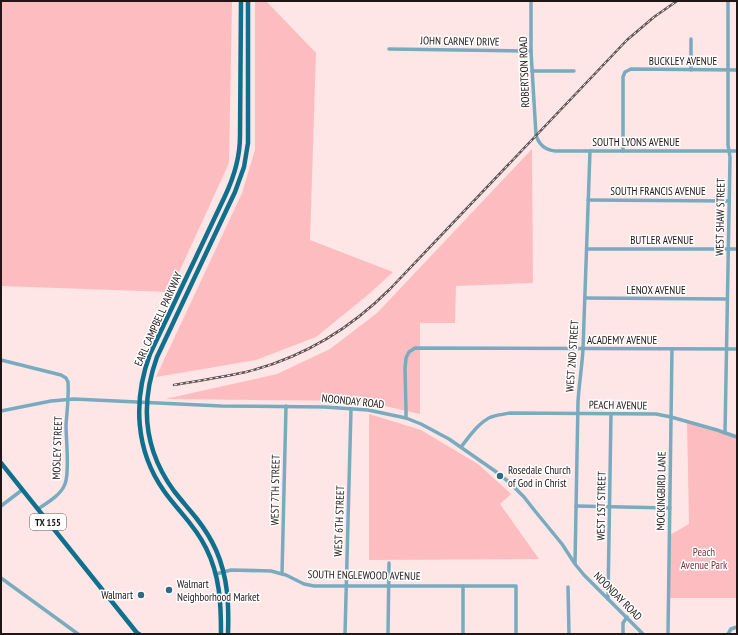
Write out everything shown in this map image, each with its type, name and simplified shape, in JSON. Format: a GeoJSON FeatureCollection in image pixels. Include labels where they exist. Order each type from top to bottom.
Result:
{"type":"FeatureCollection","features":[{"type":"Feature","properties":{"kind":"main road","name":"EARL CAMPBELL PARKWAY"},"geometry":{"type":"LineString","coordinates":[[221,634],[221,611],[216,574],[208,552],[198,534],[156,478],[147,456],[140,429],[139,403],[142,379],[150,354],[235,172],[240,142],[241,1]]}},
{"type":"Feature","properties":{"kind":"main road","name":"EARL CAMPBELL PARKWAY"},"geometry":{"type":"LineString","coordinates":[[228,634],[227,592],[223,572],[207,533],[163,475],[153,452],[148,431],[146,403],[150,381],[157,357],[235,192],[244,167],[248,143],[248,1]]}},
{"type":"Feature","properties":{"kind":"main road"},"geometry":{"type":"LineString","coordinates":[[240,142],[248,143]]}},
{"type":"Feature","properties":{"kind":"main road","name":"TX 155"},"geometry":{"type":"LineString","coordinates":[[1,463],[137,634]]}},
{"type":"Feature","properties":{"kind":"main road"},"geometry":{"type":"LineString","coordinates":[[171,499],[176,494]]}},
{"type":"Feature","properties":{"kind":"main road"},"geometry":{"type":"LineString","coordinates":[[221,611],[228,611]]}},
{"type":"Feature","properties":{"kind":"street","name":"ROBERTSON ROAD"},"geometry":{"type":"LineString","coordinates":[[531,1],[531,51],[536,135],[538,142]]}},
{"type":"Feature","properties":{"kind":"street","name":"WEST SHAW STREET"},"geometry":{"type":"LineString","coordinates":[[725,433],[729,201],[728,1]]}},
{"type":"Feature","properties":{"kind":"street"},"geometry":{"type":"LineString","coordinates":[[691,39],[691,70]]}},
{"type":"Feature","properties":{"kind":"street","name":"JOHN CARNEY DRIVE"},"geometry":{"type":"LineString","coordinates":[[389,49],[531,51]]}},
{"type":"Feature","properties":{"kind":"street","name":"BUCKLEY AVENUE"},"geometry":{"type":"LineString","coordinates":[[623,151],[623,77],[625,72],[628,70],[737,70]]}},
{"type":"Feature","properties":{"kind":"street"},"geometry":{"type":"LineString","coordinates":[[532,71],[574,71]]}},
{"type":"Feature","properties":{"kind":"street","name":"SOUTH LYONS AVENUE"},"geometry":{"type":"LineString","coordinates":[[538,142],[551,150],[737,151]]}},
{"type":"Feature","properties":{"kind":"street","name":"WEST 2ND STREET"},"geometry":{"type":"LineString","coordinates":[[575,564],[578,414],[583,349],[590,151]]}},
{"type":"Feature","properties":{"kind":"street","name":"SOUTH FRANCIS AVENUE"},"geometry":{"type":"LineString","coordinates":[[588,200],[729,201]]}},
{"type":"Feature","properties":{"kind":"street","name":"BUTLER AVENUE"},"geometry":{"type":"LineString","coordinates":[[587,249],[737,249]]}},
{"type":"Feature","properties":{"kind":"street","name":"LENOX AVENUE"},"geometry":{"type":"LineString","coordinates":[[585,298],[727,299]]}},
{"type":"Feature","properties":{"kind":"street","name":"ACADEMY AVENUE"},"geometry":{"type":"LineString","coordinates":[[406,418],[406,358],[412,350],[418,348],[737,349]]}},
{"type":"Feature","properties":{"kind":"street","name":"MOCKINGBIRD LANE"},"geometry":{"type":"LineString","coordinates":[[668,634],[672,349]]}},
{"type":"Feature","properties":{"kind":"street"},"geometry":{"type":"LineString","coordinates":[[1,360],[61,375],[68,383],[68,400]]}},
{"type":"Feature","properties":{"kind":"street","name":"NOONDAY ROAD"},"geometry":{"type":"LineString","coordinates":[[1,411],[51,401],[68,400],[255,407],[325,407],[368,410],[406,418],[435,431],[461,447],[509,482],[524,497],[562,544],[575,564],[643,634]]}},
{"type":"Feature","properties":{"kind":"street","name":"MOSLEY STREET"},"geometry":{"type":"LineString","coordinates":[[38,509],[59,493],[65,486],[67,467],[66,425],[68,400]]}},
{"type":"Feature","properties":{"kind":"street","name":"WEST 7TH STREET"},"geometry":{"type":"LineString","coordinates":[[282,574],[286,406]]}},
{"type":"Feature","properties":{"kind":"street","name":"WEST 6TH STREET"},"geometry":{"type":"LineString","coordinates":[[345,634],[351,409]]}},
{"type":"Feature","properties":{"kind":"street","name":"PEACH AVENUE"},"geometry":{"type":"LineString","coordinates":[[461,447],[473,432],[491,417],[510,413],[656,414],[671,417],[737,437]]}},
{"type":"Feature","properties":{"kind":"street","name":"WEST 1ST STREET"},"geometry":{"type":"LineString","coordinates":[[608,599],[611,414]]}},
{"type":"Feature","properties":{"kind":"street"},"geometry":{"type":"LineString","coordinates":[[1,506],[22,490]]}},
{"type":"Feature","properties":{"kind":"street"},"geometry":{"type":"LineString","coordinates":[[576,506],[670,508]]}},
{"type":"Feature","properties":{"kind":"street"},"geometry":{"type":"LineString","coordinates":[[388,634],[389,563]]}},
{"type":"Feature","properties":{"kind":"street","name":"SOUTH ENGLEWOOD AVENUE"},"geometry":{"type":"LineString","coordinates":[[216,574],[234,570],[268,571],[282,574],[307,585],[516,586],[516,634]]}},
{"type":"Feature","properties":{"kind":"street"},"geometry":{"type":"LineString","coordinates":[[1,578],[78,634]]}},
{"type":"Feature","properties":{"kind":"street"},"geometry":{"type":"LineString","coordinates":[[463,586],[463,634]]}},
{"type":"Feature","properties":{"kind":"street"},"geometry":{"type":"LineString","coordinates":[[568,587],[569,634]]}},
{"type":"Feature","properties":{"kind":"street"},"geometry":{"type":"LineString","coordinates":[[623,634],[623,622],[627,617]]}},
{"type":"Feature","properties":{"kind":"street"},"geometry":{"type":"LineString","coordinates":[[728,634],[731,629],[737,627]]}},
{"type":"Feature","properties":{"kind":"green space"},"geometry":{"type":"Polygon","coordinates":[[[1,1],[232,1],[229,163],[170,292],[1,286],[1,1]]]}},
{"type":"Feature","properties":{"kind":"green space"},"geometry":{"type":"Polygon","coordinates":[[[255,1],[266,1],[316,53],[310,240],[393,272],[369,294],[316,337],[256,360],[156,377],[242,193],[255,150],[255,1]]]}},
{"type":"Feature","properties":{"kind":"green space"},"geometry":{"type":"Polygon","coordinates":[[[532,149],[533,283],[456,286],[455,323],[420,323],[420,414],[363,401],[165,399],[277,374],[330,349],[377,313],[532,149]]]}},
{"type":"Feature","properties":{"kind":"green space"},"geometry":{"type":"Polygon","coordinates":[[[369,414],[421,430],[478,464],[511,494],[500,504],[539,559],[369,560],[369,414]]]}},
{"type":"Feature","properties":{"kind":"green space","name":"Peach Avenue Park"},"geometry":{"type":"Polygon","coordinates":[[[687,421],[737,437],[737,598],[669,598],[670,535],[689,524],[687,421]]]}},
{"type":"Feature","properties":{"kind":"railway"},"geometry":{"type":"LineString","coordinates":[[174,385],[246,372],[286,359],[324,340],[358,317],[390,289],[627,40],[654,17],[677,1]]}},
{"type":"Feature","properties":{"kind":"place","name":"Rosedale Church of God in Christ"},"geometry":{"type":"Point","coordinates":[500,476]}},
{"type":"Feature","properties":{"kind":"place","name":"Walmart Neighborhood Market"},"geometry":{"type":"Point","coordinates":[169,590]}},
{"type":"Feature","properties":{"kind":"place","name":"Walmart"},"geometry":{"type":"Point","coordinates":[141,595]}}]}
